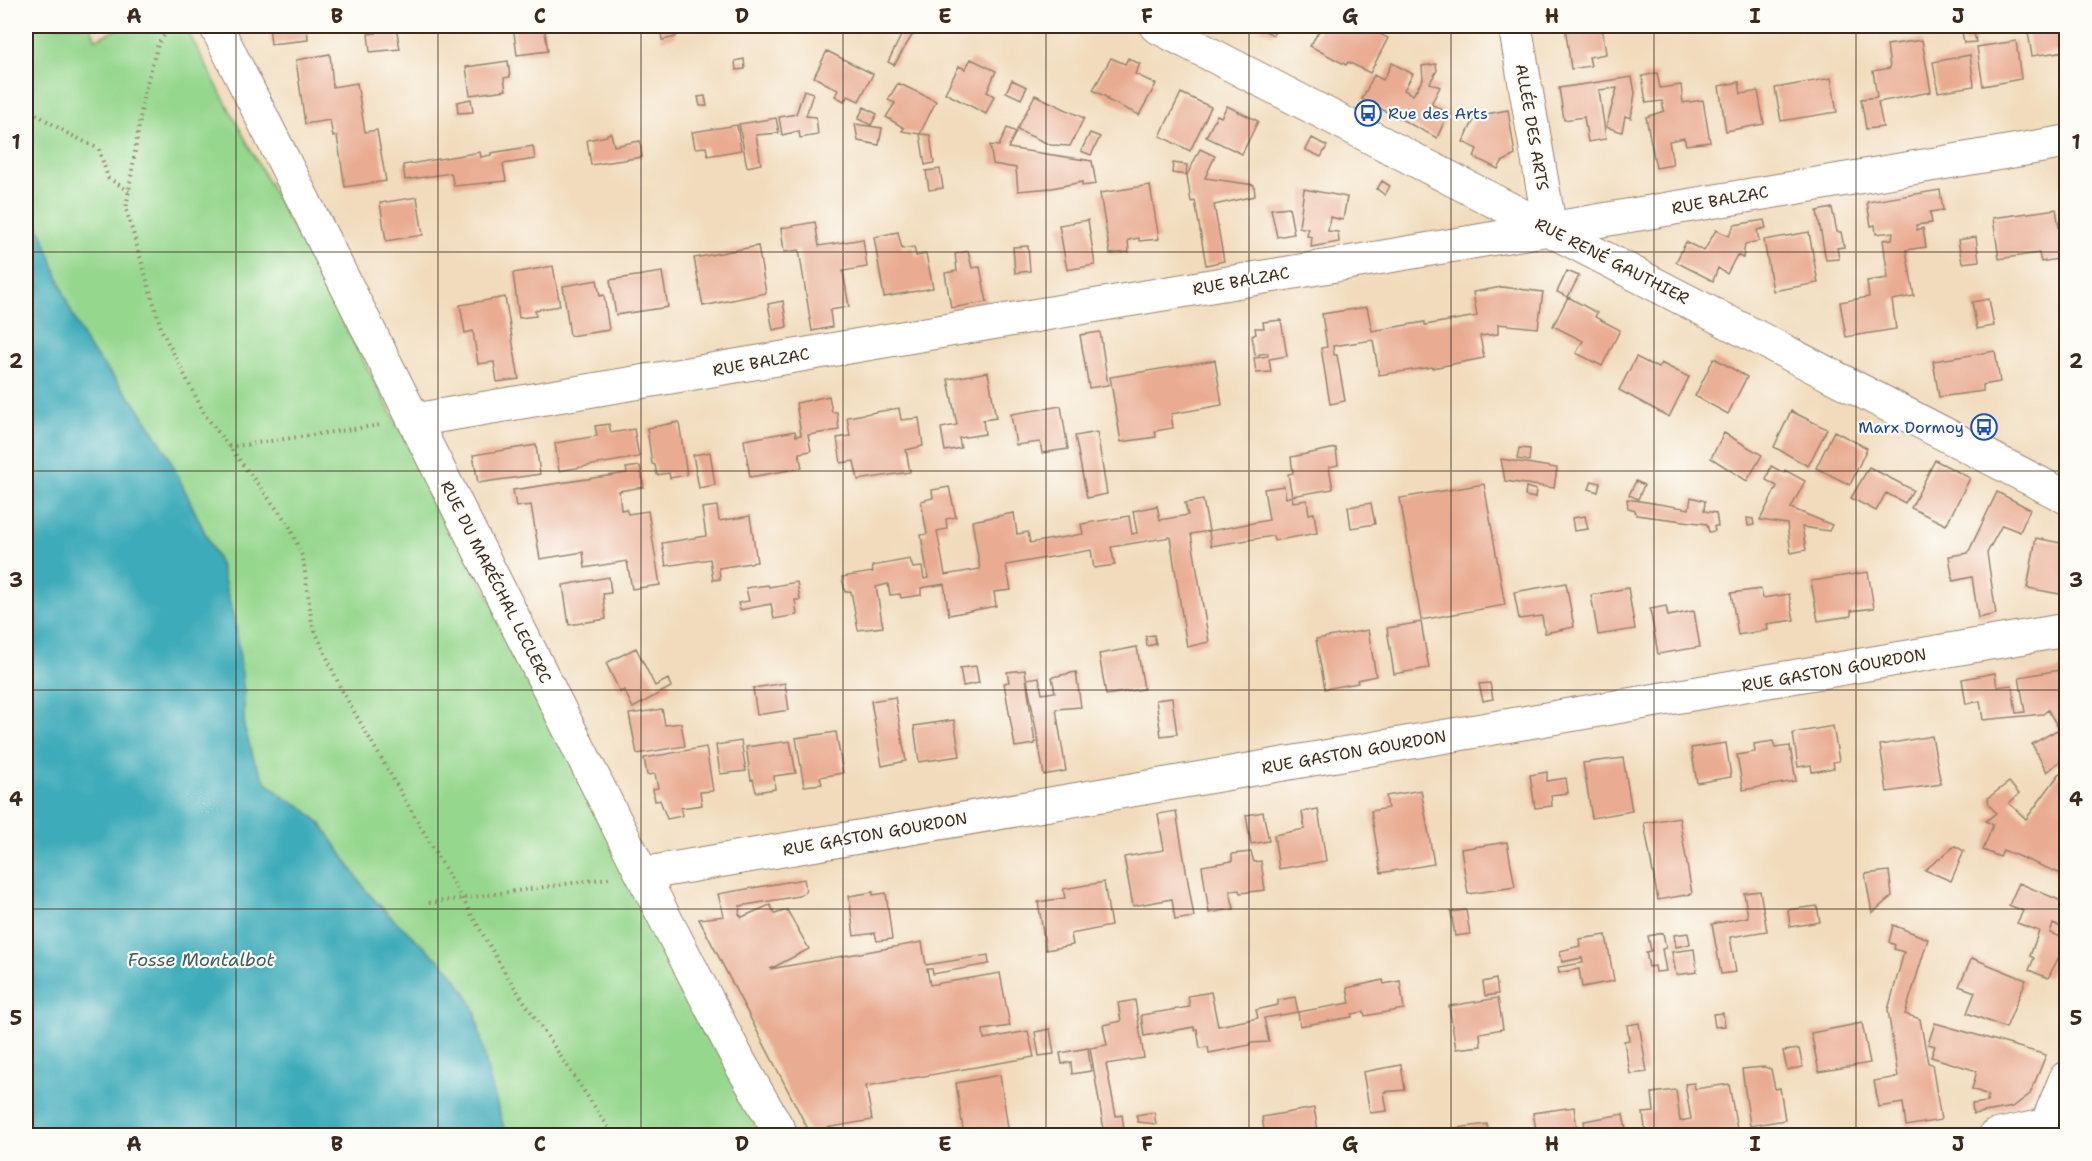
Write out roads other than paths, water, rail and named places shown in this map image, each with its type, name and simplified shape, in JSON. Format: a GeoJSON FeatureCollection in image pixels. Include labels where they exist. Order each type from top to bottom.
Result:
{"type":"FeatureCollection","features":[{"type":"Feature","properties":{"kind":"street","name":"RUE DU MARÉCHAL LECLERC"},"geometry":{"type":"LineString","coordinates":[[216,26],[642,874],[740,1063],[782,1136]]}},
{"type":"Feature","properties":{"kind":"street","name":"RUE RENÉ GAUTHIER"},"geometry":{"type":"LineString","coordinates":[[1156,26],[2067,496]]}},
{"type":"Feature","properties":{"kind":"street","name":"ALLÉE DES ARTS"},"geometry":{"type":"LineString","coordinates":[[1515,26],[1550,229]]}},
{"type":"Feature","properties":{"kind":"street","name":"RUE BALZAC"},"geometry":{"type":"LineString","coordinates":[[415,420],[2067,142]]}},
{"type":"Feature","properties":{"kind":"street","name":"RUE GASTON GOURDON"},"geometry":{"type":"LineString","coordinates":[[642,874],[2067,630]]}},
{"type":"Feature","properties":{"kind":"street"},"geometry":{"type":"LineString","coordinates":[[1995,1136],[2052,1128],[2067,1078]]}},
{"type":"Feature","properties":{"kind":"water","name":"Fosse Montalbot"},"geometry":{"type":"Polygon","coordinates":[[[26,204],[43,235],[68,304],[86,344],[137,406],[166,451],[220,565],[236,627],[244,692],[244,727],[254,760],[265,781],[285,798],[301,806],[322,825],[367,892],[392,918],[450,970],[468,996],[475,1011],[489,1077],[506,1135],[26,1135],[26,204]]]}},
{"type":"Feature","properties":{"kind":"place","name":"Rue des Arts"},"geometry":{"type":"Point","coordinates":[1368,113]}},
{"type":"Feature","properties":{"kind":"place","name":"Marx Dormoy"},"geometry":{"type":"Point","coordinates":[1984,427]}}]}
